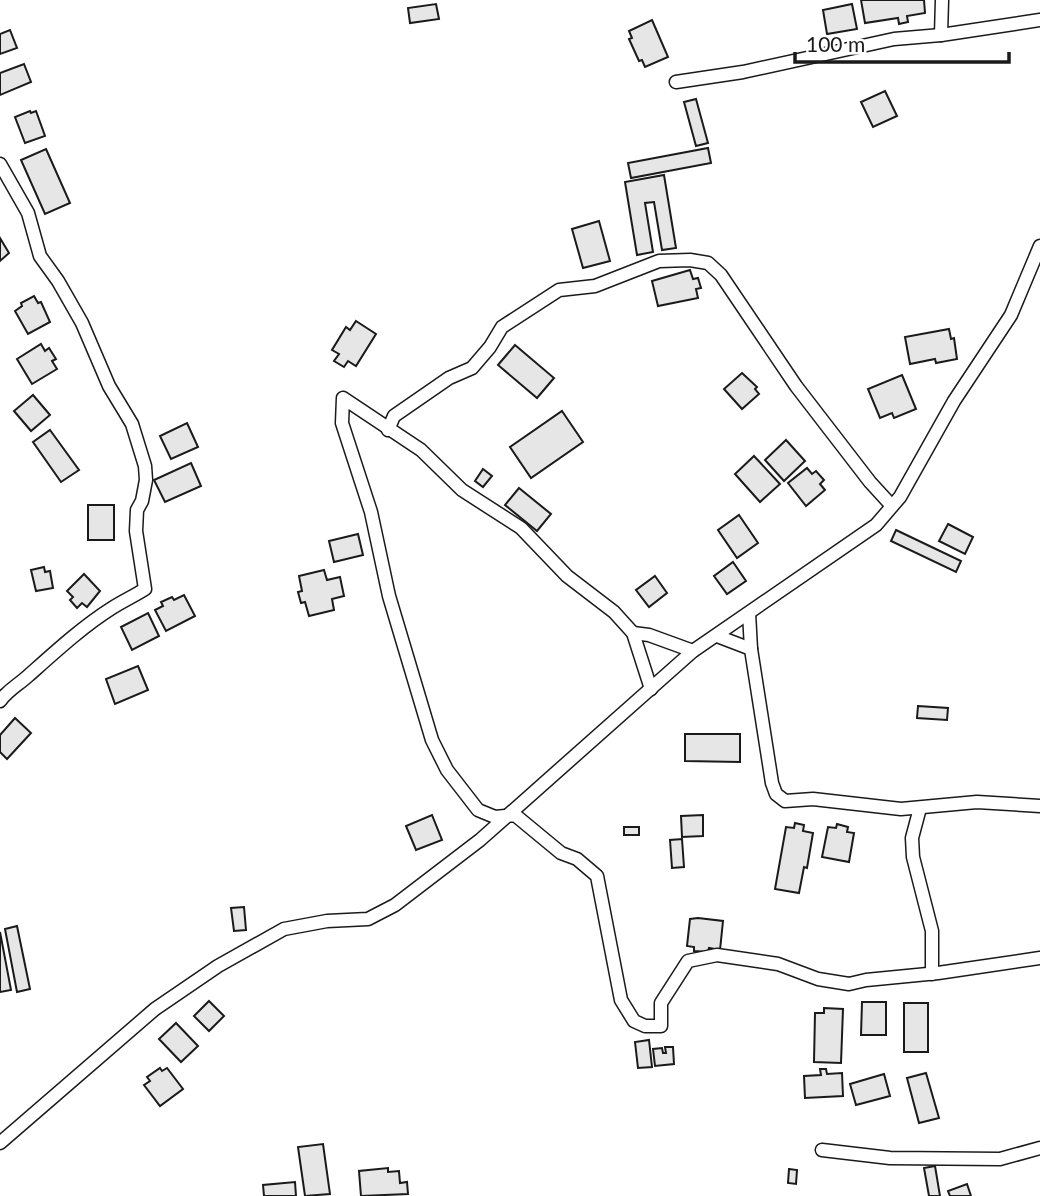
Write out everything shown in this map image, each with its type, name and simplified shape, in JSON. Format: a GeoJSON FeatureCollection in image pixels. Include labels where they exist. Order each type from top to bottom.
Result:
{"type":"FeatureCollection","features":[{"type":"Feature","properties":{"kind":"street"},"geometry":{"type":"LineString","coordinates":[[941,35],[942,0]]}},
{"type":"Feature","properties":{"kind":"street"},"geometry":{"type":"LineString","coordinates":[[677,82],[743,72],[894,39],[1040,20]]}},
{"type":"Feature","properties":{"kind":"street"},"geometry":{"type":"LineString","coordinates":[[0,163],[28,213],[40,256],[82,323],[108,386],[132,424],[145,466],[146,480],[142,501],[137,510],[136,531],[145,589],[130,600],[110,608],[67,640],[24,680],[7,691],[0,701]]}},
{"type":"Feature","properties":{"kind":"street"},"geometry":{"type":"LineString","coordinates":[[0,1143],[155,1009],[218,966],[284,929],[327,921],[368,919],[386,910],[480,840],[693,651],[876,525],[900,497],[954,401],[1011,315],[1040,246]]}},
{"type":"Feature","properties":{"kind":"street"},"geometry":{"type":"LineString","coordinates":[[388,429],[394,416],[449,378],[472,368],[490,347],[502,327],[559,290],[595,286],[659,261],[690,260],[708,263],[721,275],[796,386],[892,506]]}},
{"type":"Feature","properties":{"kind":"street"},"geometry":{"type":"LineString","coordinates":[[651,689],[633,633],[614,612],[567,576],[521,528],[462,490],[421,450],[343,398],[342,423],[370,512],[389,596],[432,740],[447,770],[478,810],[495,817],[515,815],[561,853],[577,859],[597,876],[621,1000],[634,1021],[645,1026],[661,1026],[661,1003],[688,961],[717,955],[778,964],[818,979],[849,984],[1040,958]]}},
{"type":"Feature","properties":{"kind":"street"},"geometry":{"type":"LineString","coordinates":[[749,613],[751,649],[776,794],[785,801],[813,799],[901,808],[977,802],[1040,806]]}},
{"type":"Feature","properties":{"kind":"street"},"geometry":{"type":"LineString","coordinates":[[633,633],[649,635],[693,651]]}},
{"type":"Feature","properties":{"kind":"street"},"geometry":{"type":"LineString","coordinates":[[718,636],[751,649]]}},
{"type":"Feature","properties":{"kind":"street"},"geometry":{"type":"LineString","coordinates":[[920,808],[912,838],[912,857],[932,931],[932,974]]}},
{"type":"Feature","properties":{"kind":"street"},"geometry":{"type":"LineString","coordinates":[[822,1150],[890,1158],[1000,1159],[1040,1148]]}},
{"type":"Feature","properties":{"kind":"building"},"geometry":{"type":"Polygon","coordinates":[[[861,0],[924,0],[925,13],[907,16],[908,22],[899,24],[898,18],[865,23],[861,0]]]}},
{"type":"Feature","properties":{"kind":"building"},"geometry":{"type":"Polygon","coordinates":[[[436,4],[439,19],[410,23],[408,8],[436,4]]]}},
{"type":"Feature","properties":{"kind":"building"},"geometry":{"type":"Polygon","coordinates":[[[852,4],[857,29],[827,34],[823,10],[852,4]]]}},
{"type":"Feature","properties":{"kind":"building"},"geometry":{"type":"Polygon","coordinates":[[[652,20],[668,57],[645,67],[642,60],[639,61],[629,39],[632,38],[629,31],[652,20]]]}},
{"type":"Feature","properties":{"kind":"building"},"geometry":{"type":"Polygon","coordinates":[[[10,30],[17,48],[0,54],[0,34],[10,30]]]}},
{"type":"Feature","properties":{"kind":"building"},"geometry":{"type":"Polygon","coordinates":[[[24,64],[31,82],[0,95],[0,73],[24,64]]]}},
{"type":"Feature","properties":{"kind":"building"},"geometry":{"type":"Polygon","coordinates":[[[885,91],[897,116],[873,127],[861,102],[885,91]]]}},
{"type":"Feature","properties":{"kind":"building"},"geometry":{"type":"Polygon","coordinates":[[[696,99],[708,143],[696,146],[684,102],[696,99]]]}},
{"type":"Feature","properties":{"kind":"building"},"geometry":{"type":"Polygon","coordinates":[[[36,111],[45,136],[25,143],[15,117],[36,111]]]}},
{"type":"Feature","properties":{"kind":"building"},"geometry":{"type":"Polygon","coordinates":[[[708,148],[711,163],[631,178],[628,163],[708,148]]]}},
{"type":"Feature","properties":{"kind":"building"},"geometry":{"type":"Polygon","coordinates":[[[46,149],[70,203],[45,214],[21,160],[46,149]]]}},
{"type":"Feature","properties":{"kind":"building"},"geometry":{"type":"Polygon","coordinates":[[[664,175],[676,248],[662,250],[654,202],[645,203],[653,252],[637,255],[625,182],[664,175]]]}},
{"type":"Feature","properties":{"kind":"building"},"geometry":{"type":"Polygon","coordinates":[[[599,221],[610,261],[583,268],[572,229],[599,221]]]}},
{"type":"Feature","properties":{"kind":"building"},"geometry":{"type":"Polygon","coordinates":[[[0,238],[9,253],[0,261],[0,238]]]}},
{"type":"Feature","properties":{"kind":"building"},"geometry":{"type":"Polygon","coordinates":[[[690,270],[693,279],[698,278],[701,288],[696,289],[698,298],[658,306],[652,281],[690,270]]]}},
{"type":"Feature","properties":{"kind":"building"},"geometry":{"type":"Polygon","coordinates":[[[34,296],[38,303],[41,302],[50,322],[28,334],[15,311],[22,306],[21,303],[34,296]]]}},
{"type":"Feature","properties":{"kind":"building"},"geometry":{"type":"Polygon","coordinates":[[[356,321],[376,334],[356,366],[348,361],[344,367],[334,361],[339,354],[332,350],[346,327],[350,330],[356,321]]]}},
{"type":"Feature","properties":{"kind":"building"},"geometry":{"type":"Polygon","coordinates":[[[949,329],[951,339],[954,338],[957,359],[936,363],[935,359],[910,364],[905,337],[949,329]]]}},
{"type":"Feature","properties":{"kind":"building"},"geometry":{"type":"Polygon","coordinates":[[[41,344],[45,351],[49,348],[56,359],[52,361],[57,369],[32,384],[17,359],[41,344]]]}},
{"type":"Feature","properties":{"kind":"building"},"geometry":{"type":"Polygon","coordinates":[[[515,345],[554,378],[537,398],[498,365],[515,345]]]}},
{"type":"Feature","properties":{"kind":"building"},"geometry":{"type":"Polygon","coordinates":[[[742,373],[757,387],[755,389],[759,394],[742,409],[724,389],[742,373]]]}},
{"type":"Feature","properties":{"kind":"building"},"geometry":{"type":"Polygon","coordinates":[[[902,375],[916,409],[894,418],[892,413],[880,418],[868,389],[902,375]]]}},
{"type":"Feature","properties":{"kind":"building"},"geometry":{"type":"Polygon","coordinates":[[[33,395],[50,415],[31,431],[14,411],[33,395]]]}},
{"type":"Feature","properties":{"kind":"building"},"geometry":{"type":"Polygon","coordinates":[[[562,411],[583,442],[531,478],[510,447],[562,411]]]}},
{"type":"Feature","properties":{"kind":"building"},"geometry":{"type":"Polygon","coordinates":[[[187,423],[198,447],[171,459],[160,436],[187,423]]]}},
{"type":"Feature","properties":{"kind":"building"},"geometry":{"type":"Polygon","coordinates":[[[50,430],[79,470],[61,482],[33,442],[50,430]]]}},
{"type":"Feature","properties":{"kind":"building"},"geometry":{"type":"Polygon","coordinates":[[[786,440],[805,461],[784,481],[765,460],[786,440]]]}},
{"type":"Feature","properties":{"kind":"building"},"geometry":{"type":"Polygon","coordinates":[[[754,456],[780,484],[760,502],[735,474],[754,456]]]}},
{"type":"Feature","properties":{"kind":"building"},"geometry":{"type":"Polygon","coordinates":[[[191,463],[201,486],[165,502],[154,480],[191,463]]]}},
{"type":"Feature","properties":{"kind":"building"},"geometry":{"type":"Polygon","coordinates":[[[807,468],[812,474],[816,471],[824,480],[820,484],[825,490],[806,506],[788,483],[807,468]]]}},
{"type":"Feature","properties":{"kind":"building"},"geometry":{"type":"Polygon","coordinates":[[[483,469],[492,476],[483,487],[475,481],[483,469]]]}},
{"type":"Feature","properties":{"kind":"building"},"geometry":{"type":"Polygon","coordinates":[[[519,488],[551,514],[537,531],[505,505],[519,488]]]}},
{"type":"Feature","properties":{"kind":"building"},"geometry":{"type":"Polygon","coordinates":[[[88,505],[114,505],[114,540],[88,540],[88,505]]]}},
{"type":"Feature","properties":{"kind":"building"},"geometry":{"type":"Polygon","coordinates":[[[739,515],[758,543],[737,558],[718,530],[739,515]]]}},
{"type":"Feature","properties":{"kind":"building"},"geometry":{"type":"Polygon","coordinates":[[[948,524],[973,537],[965,554],[939,541],[948,524]]]}},
{"type":"Feature","properties":{"kind":"building"},"geometry":{"type":"Polygon","coordinates":[[[896,530],[961,561],[956,572],[891,541],[896,530]]]}},
{"type":"Feature","properties":{"kind":"building"},"geometry":{"type":"Polygon","coordinates":[[[358,534],[363,555],[334,562],[329,541],[358,534]]]}},
{"type":"Feature","properties":{"kind":"building"},"geometry":{"type":"Polygon","coordinates":[[[733,562],[746,581],[727,594],[714,576],[733,562]]]}},
{"type":"Feature","properties":{"kind":"building"},"geometry":{"type":"Polygon","coordinates":[[[44,567],[45,572],[50,571],[53,588],[36,591],[31,570],[44,567]]]}},
{"type":"Feature","properties":{"kind":"building"},"geometry":{"type":"Polygon","coordinates":[[[324,570],[327,580],[340,577],[344,596],[332,599],[334,610],[309,616],[305,602],[301,603],[298,592],[302,591],[299,576],[324,570]]]}},
{"type":"Feature","properties":{"kind":"building"},"geometry":{"type":"Polygon","coordinates":[[[84,574],[100,591],[87,607],[82,603],[77,608],[70,600],[73,597],[67,591],[84,574]]]}},
{"type":"Feature","properties":{"kind":"building"},"geometry":{"type":"Polygon","coordinates":[[[655,576],[667,593],[649,607],[636,590],[655,576]]]}},
{"type":"Feature","properties":{"kind":"building"},"geometry":{"type":"Polygon","coordinates":[[[184,595],[195,616],[166,631],[155,610],[163,606],[161,602],[184,595]]]}},
{"type":"Feature","properties":{"kind":"building"},"geometry":{"type":"Polygon","coordinates":[[[148,613],[159,636],[132,650],[121,627],[148,613]]]}},
{"type":"Feature","properties":{"kind":"building"},"geometry":{"type":"Polygon","coordinates":[[[138,666],[148,690],[115,704],[106,679],[138,666]]]}},
{"type":"Feature","properties":{"kind":"building"},"geometry":{"type":"Polygon","coordinates":[[[918,706],[948,708],[947,720],[917,718],[918,706]]]}},
{"type":"Feature","properties":{"kind":"building"},"geometry":{"type":"Polygon","coordinates":[[[15,718],[31,733],[7,759],[0,752],[0,735],[15,718]]]}},
{"type":"Feature","properties":{"kind":"building"},"geometry":{"type":"Polygon","coordinates":[[[685,734],[740,734],[740,762],[685,761],[685,734]]]}},
{"type":"Feature","properties":{"kind":"building"},"geometry":{"type":"Polygon","coordinates":[[[432,815],[442,840],[416,850],[406,826],[432,815]]]}},
{"type":"Feature","properties":{"kind":"building"},"geometry":{"type":"Polygon","coordinates":[[[703,815],[703,836],[682,837],[681,816],[703,815]]]}},
{"type":"Feature","properties":{"kind":"building"},"geometry":{"type":"Polygon","coordinates":[[[795,823],[804,825],[803,831],[813,833],[807,868],[804,867],[799,893],[775,889],[786,827],[794,828],[795,823]]]}},
{"type":"Feature","properties":{"kind":"building"},"geometry":{"type":"Polygon","coordinates":[[[837,824],[848,827],[847,832],[854,833],[849,862],[822,857],[828,827],[836,828],[837,824]]]}},
{"type":"Feature","properties":{"kind":"building"},"geometry":{"type":"Polygon","coordinates":[[[624,827],[639,827],[639,835],[624,835],[624,827]]]}},
{"type":"Feature","properties":{"kind":"building"},"geometry":{"type":"Polygon","coordinates":[[[682,839],[684,867],[672,868],[670,840],[682,839]]]}},
{"type":"Feature","properties":{"kind":"building"},"geometry":{"type":"Polygon","coordinates":[[[244,907],[246,930],[234,931],[231,908],[244,907]]]}},
{"type":"Feature","properties":{"kind":"building"},"geometry":{"type":"Polygon","coordinates":[[[690,919],[723,921],[720,950],[709,948],[708,952],[694,951],[694,947],[687,946],[690,919]]]}},
{"type":"Feature","properties":{"kind":"building"},"geometry":{"type":"Polygon","coordinates":[[[17,926],[30,989],[17,992],[5,929],[17,926]]]}},
{"type":"Feature","properties":{"kind":"building"},"geometry":{"type":"Polygon","coordinates":[[[0,932],[11,990],[0,992],[0,932]]]}},
{"type":"Feature","properties":{"kind":"building"},"geometry":{"type":"Polygon","coordinates":[[[209,1001],[224,1016],[209,1031],[194,1016],[209,1001]]]}},
{"type":"Feature","properties":{"kind":"building"},"geometry":{"type":"Polygon","coordinates":[[[862,1002],[886,1002],[886,1035],[861,1035],[862,1002]]]}},
{"type":"Feature","properties":{"kind":"building"},"geometry":{"type":"Polygon","coordinates":[[[904,1003],[928,1003],[928,1052],[904,1052],[904,1003]]]}},
{"type":"Feature","properties":{"kind":"building"},"geometry":{"type":"Polygon","coordinates":[[[824,1008],[843,1009],[841,1063],[814,1062],[815,1013],[824,1013],[824,1008]]]}},
{"type":"Feature","properties":{"kind":"building"},"geometry":{"type":"Polygon","coordinates":[[[176,1023],[198,1046],[181,1062],[159,1039],[176,1023]]]}},
{"type":"Feature","properties":{"kind":"building"},"geometry":{"type":"Polygon","coordinates":[[[649,1040],[652,1067],[638,1068],[635,1042],[649,1040]]]}},
{"type":"Feature","properties":{"kind":"building"},"geometry":{"type":"Polygon","coordinates":[[[665,1047],[673,1047],[674,1064],[655,1066],[653,1049],[662,1048],[663,1053],[666,1053],[665,1047]]]}},
{"type":"Feature","properties":{"kind":"building"},"geometry":{"type":"Polygon","coordinates":[[[160,1068],[162,1071],[167,1068],[183,1089],[160,1106],[144,1085],[150,1081],[147,1077],[160,1068]]]}},
{"type":"Feature","properties":{"kind":"building"},"geometry":{"type":"Polygon","coordinates":[[[820,1069],[826,1069],[827,1074],[842,1073],[843,1096],[805,1098],[804,1076],[821,1075],[820,1069]]]}},
{"type":"Feature","properties":{"kind":"building"},"geometry":{"type":"Polygon","coordinates":[[[926,1073],[939,1118],[919,1123],[907,1078],[926,1073]]]}},
{"type":"Feature","properties":{"kind":"building"},"geometry":{"type":"Polygon","coordinates":[[[884,1074],[890,1096],[856,1105],[850,1084],[884,1074]]]}},
{"type":"Feature","properties":{"kind":"building"},"geometry":{"type":"Polygon","coordinates":[[[323,1144],[330,1194],[305,1196],[298,1147],[323,1144]]]}},
{"type":"Feature","properties":{"kind":"building"},"geometry":{"type":"Polygon","coordinates":[[[935,1166],[940,1196],[929,1196],[924,1168],[935,1166]]]}},
{"type":"Feature","properties":{"kind":"building"},"geometry":{"type":"Polygon","coordinates":[[[388,1168],[388,1172],[399,1171],[400,1183],[407,1182],[408,1194],[361,1196],[359,1171],[388,1168]]]}},
{"type":"Feature","properties":{"kind":"building"},"geometry":{"type":"Polygon","coordinates":[[[789,1169],[797,1170],[796,1184],[788,1183],[789,1169]]]}},
{"type":"Feature","properties":{"kind":"building"},"geometry":{"type":"Polygon","coordinates":[[[295,1182],[296,1196],[264,1196],[263,1185],[295,1182]]]}},
{"type":"Feature","properties":{"kind":"building"},"geometry":{"type":"Polygon","coordinates":[[[967,1184],[971,1196],[950,1196],[948,1191],[967,1184]]]}}]}
